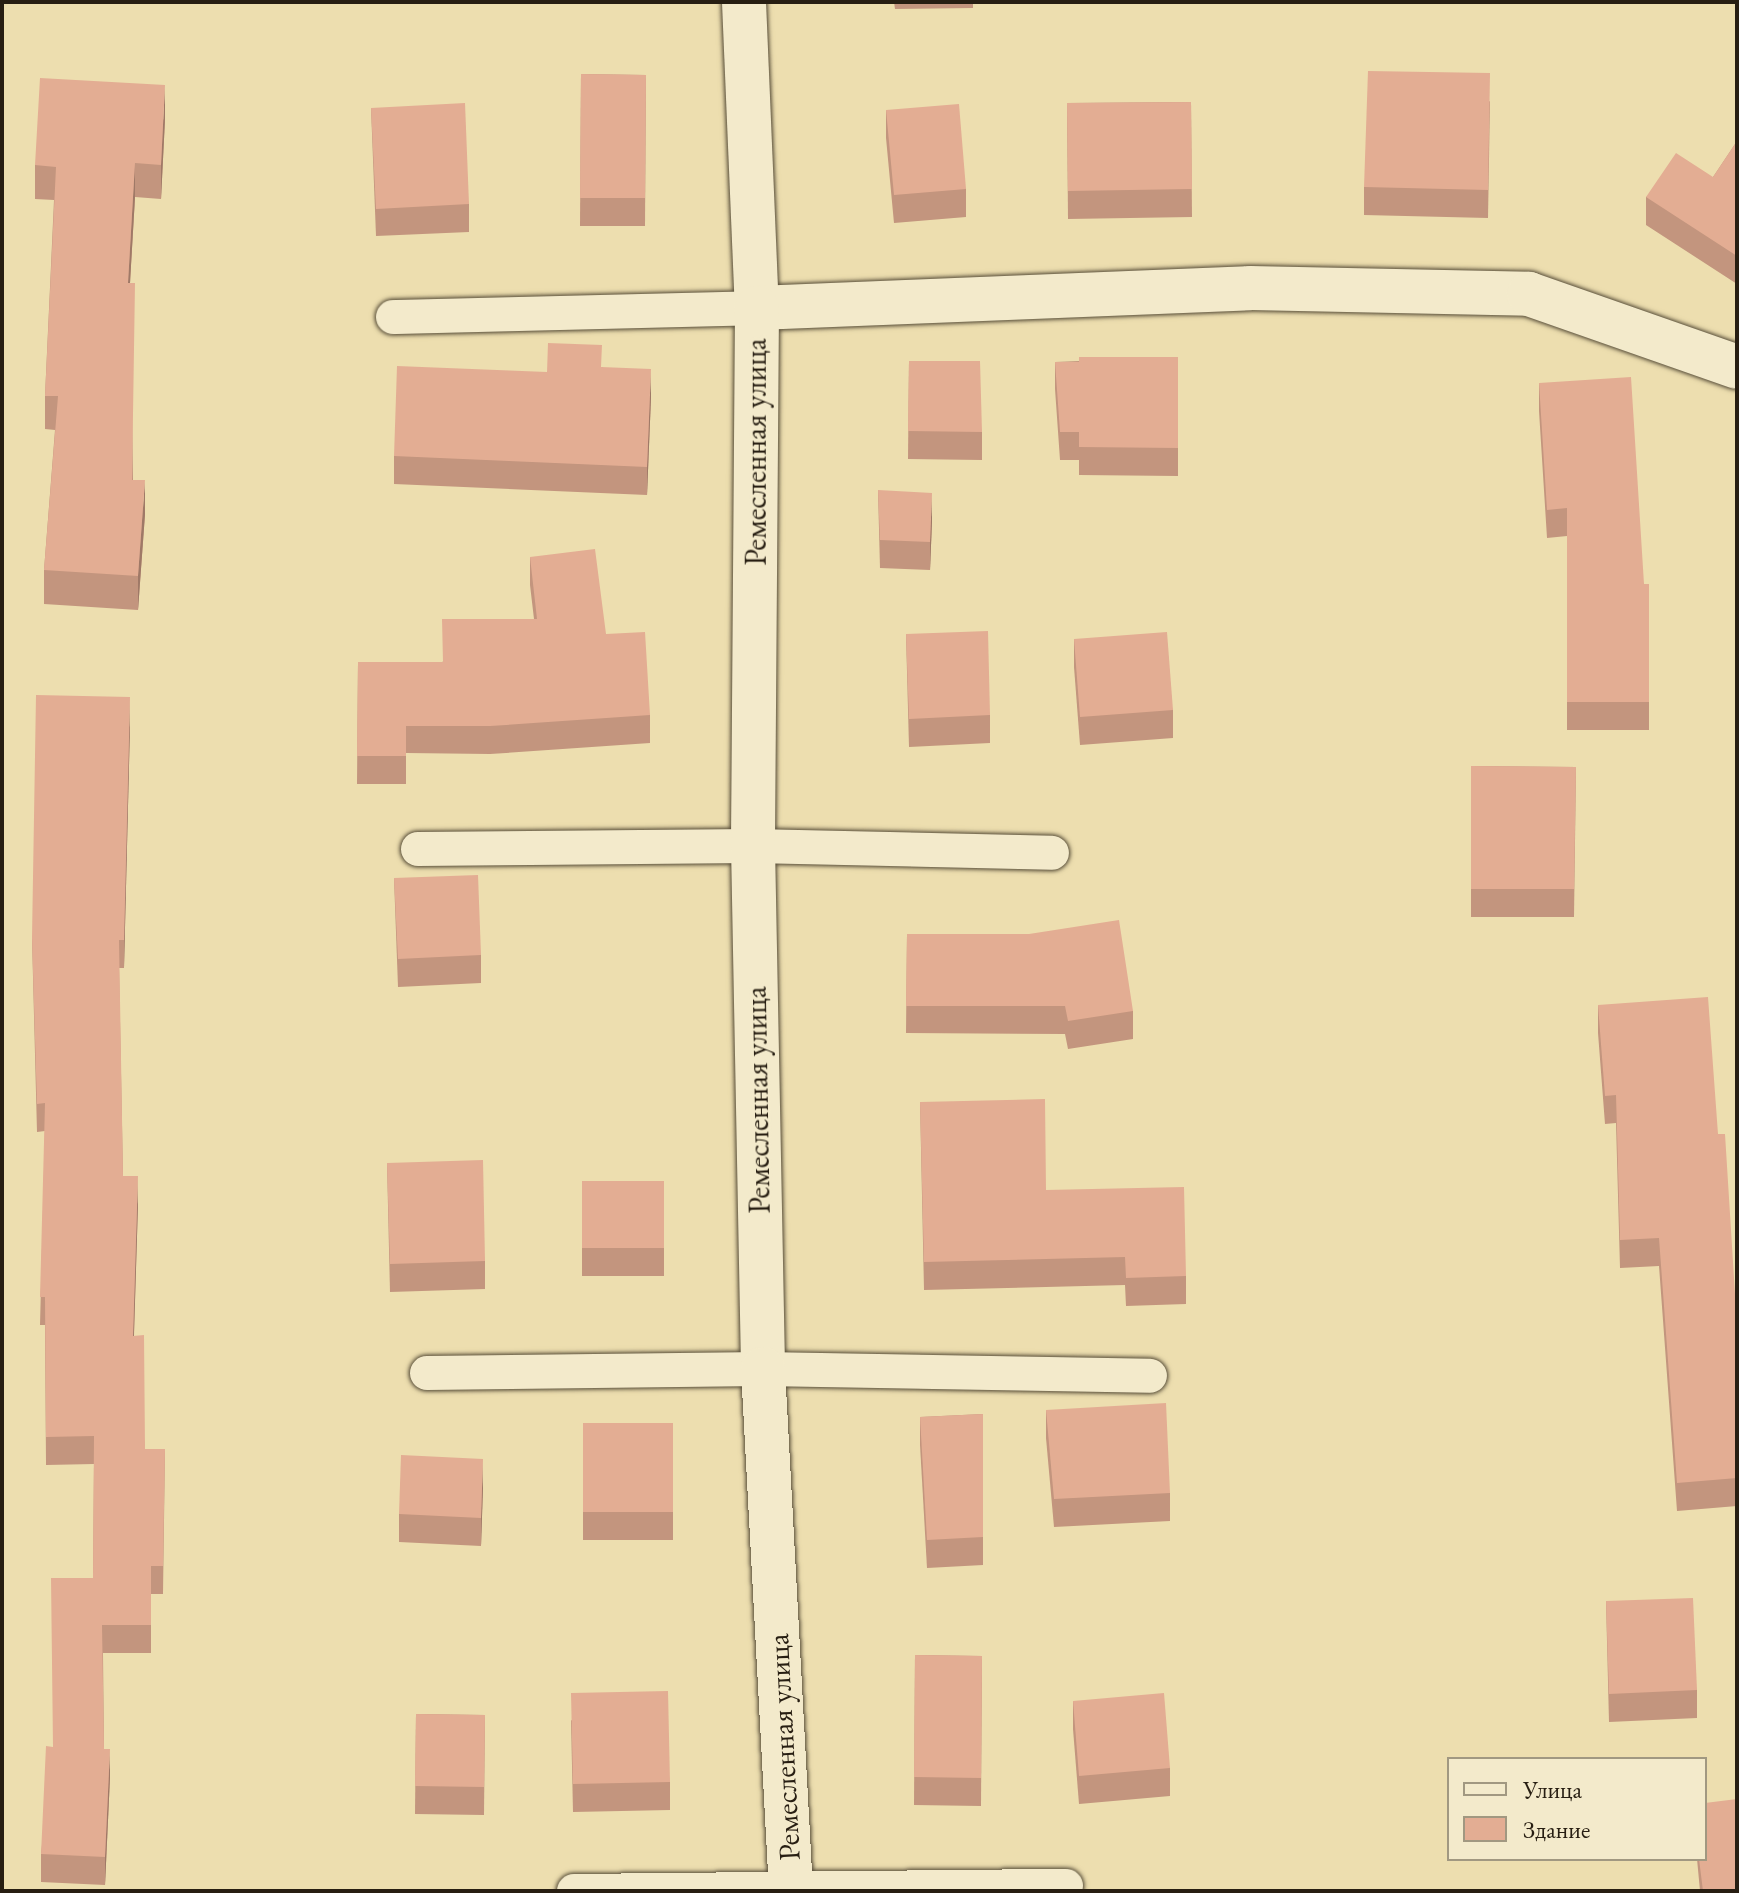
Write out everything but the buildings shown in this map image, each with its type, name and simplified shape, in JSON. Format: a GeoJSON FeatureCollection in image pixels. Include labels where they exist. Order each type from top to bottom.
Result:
{"type":"FeatureCollection","features":[{"type":"Feature","properties":{"kind":"street","name":"Ремесленная улица"},"geometry":{"type":"LineString","coordinates":[[744,2],[757,308],[753,846],[763,1369],[791,1889]]}},
{"type":"Feature","properties":{"kind":"street"},"geometry":{"type":"LineString","coordinates":[[757,308],[1250,288],[1529,294],[1737,367]]}},
{"type":"Feature","properties":{"kind":"lane"},"geometry":{"type":"LineString","coordinates":[[393,317],[757,308]]}},
{"type":"Feature","properties":{"kind":"lane"},"geometry":{"type":"LineString","coordinates":[[418,849],[753,846],[1052,853]]}},
{"type":"Feature","properties":{"kind":"lane"},"geometry":{"type":"LineString","coordinates":[[427,1373],[763,1369],[1150,1376]]}},
{"type":"Feature","properties":{"kind":"lane"},"geometry":{"type":"LineString","coordinates":[[574,1891],[1066,1886]]}}]}
